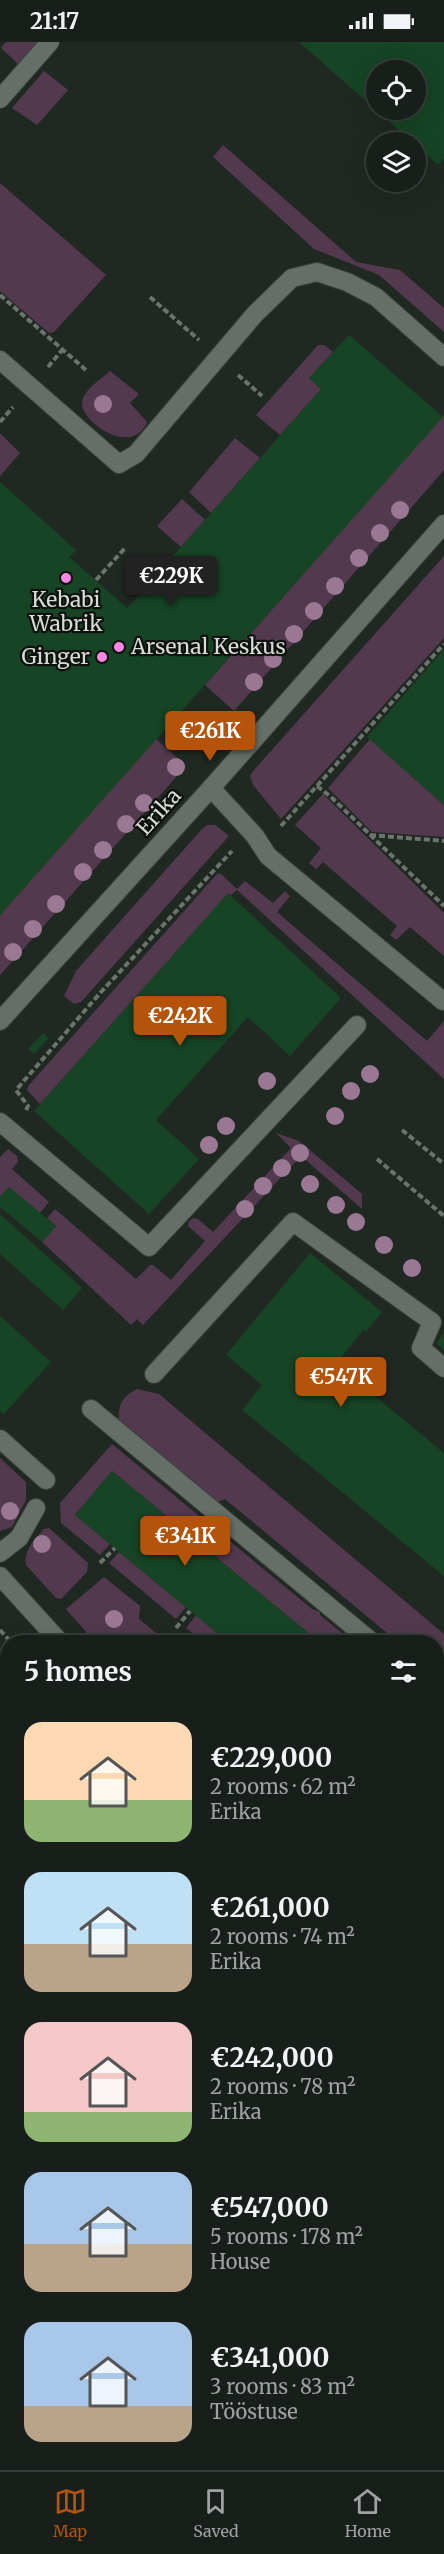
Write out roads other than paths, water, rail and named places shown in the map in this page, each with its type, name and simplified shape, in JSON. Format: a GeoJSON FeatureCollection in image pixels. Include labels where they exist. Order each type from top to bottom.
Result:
{"type":"FeatureCollection","features":[{"type":"Feature","properties":{"kind":"street"},"geometry":{"type":"LineString","coordinates":[[0,99],[50,42]]}},
{"type":"Feature","properties":{"kind":"street"},"geometry":{"type":"LineString","coordinates":[[0,360],[119,464],[136,454],[255,314],[292,278],[317,272],[347,282],[376,297],[444,357]]}},
{"type":"Feature","properties":{"kind":"street","name":"Erika"},"geometry":{"type":"LineString","coordinates":[[0,1021],[211,788],[444,524]]}},
{"type":"Feature","properties":{"kind":"street"},"geometry":{"type":"LineString","coordinates":[[211,788],[255,836],[268,856],[443,1001]]}},
{"type":"Feature","properties":{"kind":"street"},"geometry":{"type":"LineString","coordinates":[[6,1126],[149,1247],[357,1025]]}},
{"type":"Feature","properties":{"kind":"street"},"geometry":{"type":"LineString","coordinates":[[154,1374],[293,1222],[432,1322],[420,1348],[444,1368]]}},
{"type":"Feature","properties":{"kind":"street"},"geometry":{"type":"LineString","coordinates":[[91,1409],[364,1635]]}},
{"type":"Feature","properties":{"kind":"street"},"geometry":{"type":"LineString","coordinates":[[0,1439],[46,1480]]}},
{"type":"Feature","properties":{"kind":"street"},"geometry":{"type":"LineString","coordinates":[[0,1553],[19,1538],[36,1508]]}},
{"type":"Feature","properties":{"kind":"street"},"geometry":{"type":"LineString","coordinates":[[0,1575],[54,1635]]}},
{"type":"Feature","properties":{"kind":"place","name":"Kebabi Wabrik"},"geometry":{"type":"Point","coordinates":[66,578]}},
{"type":"Feature","properties":{"kind":"place","name":"Arsenal Keskus"},"geometry":{"type":"Point","coordinates":[119,647]}},
{"type":"Feature","properties":{"kind":"place","name":"Ginger"},"geometry":{"type":"Point","coordinates":[102,657]}}]}
